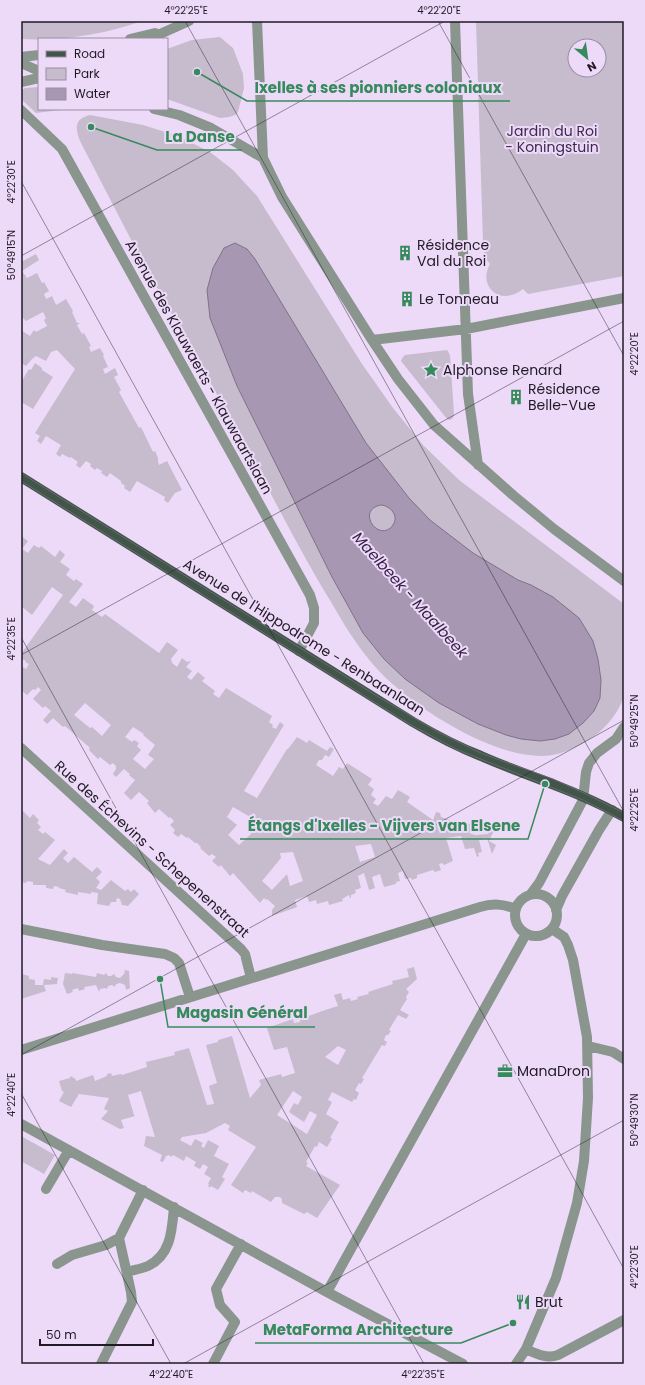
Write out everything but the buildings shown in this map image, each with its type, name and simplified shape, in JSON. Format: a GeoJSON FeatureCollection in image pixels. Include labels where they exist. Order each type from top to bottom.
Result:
{"type":"FeatureCollection","features":[{"type":"Feature","properties":{"kind":"main road","name":"Avenue de l'Hippodrome - Renbaanlaan"},"geometry":{"type":"LineString","coordinates":[[21,477],[378,701],[436,735],[482,757],[584,796],[624,817]]}},
{"type":"Feature","properties":{"kind":"street"},"geometry":{"type":"LineString","coordinates":[[134,38],[168,29],[189,21]]}},
{"type":"Feature","properties":{"kind":"street"},"geometry":{"type":"LineString","coordinates":[[257,21],[263,158],[282,198],[372,340],[398,379],[434,425],[478,465],[554,529],[624,581]]}},
{"type":"Feature","properties":{"kind":"street"},"geometry":{"type":"LineString","coordinates":[[455,21],[468,394],[478,465]]}},
{"type":"Feature","properties":{"kind":"street"},"geometry":{"type":"LineString","coordinates":[[151,38],[168,29]]}},
{"type":"Feature","properties":{"kind":"street"},"geometry":{"type":"LineString","coordinates":[[21,57],[38,55]]}},
{"type":"Feature","properties":{"kind":"street"},"geometry":{"type":"LineString","coordinates":[[21,63],[38,71]]}},
{"type":"Feature","properties":{"kind":"street"},"geometry":{"type":"LineString","coordinates":[[21,82],[38,78]]}},
{"type":"Feature","properties":{"kind":"street","name":"Avenue des Klauwaerts - Klauwaartslaan"},"geometry":{"type":"LineString","coordinates":[[21,110],[62,149],[310,595],[314,608],[314,623],[299,651]]}},
{"type":"Feature","properties":{"kind":"street"},"geometry":{"type":"LineString","coordinates":[[158,110],[179,115],[212,128],[263,158]]}},
{"type":"Feature","properties":{"kind":"street"},"geometry":{"type":"LineString","coordinates":[[372,340],[466,329],[624,298]]}},
{"type":"Feature","properties":{"kind":"street"},"geometry":{"type":"LineString","coordinates":[[530,895],[539,883],[575,817],[584,796],[586,772],[589,763],[597,753],[616,739],[624,727]]}},
{"type":"Feature","properties":{"kind":"street","name":"Rue des Échevins - Schepenenstraat"},"geometry":{"type":"LineString","coordinates":[[21,748],[241,949],[245,954],[251,978]]}},
{"type":"Feature","properties":{"kind":"street"},"geometry":{"type":"LineString","coordinates":[[556,910],[562,896],[612,810]]}},
{"type":"Feature","properties":{"kind":"street"},"geometry":{"type":"LineString","coordinates":[[539,894],[546,897],[553,902],[556,910],[557,917],[552,929],[542,935],[537,936],[526,934],[520,929],[517,923],[515,916],[516,909],[524,898],[530,895],[539,894]]}},
{"type":"Feature","properties":{"kind":"street"},"geometry":{"type":"LineString","coordinates":[[21,1050],[480,907],[491,904],[503,904],[516,909]]}},
{"type":"Feature","properties":{"kind":"street"},"geometry":{"type":"LineString","coordinates":[[21,929],[102,945],[165,954],[174,958],[178,963],[190,997]]}},
{"type":"Feature","properties":{"kind":"street"},"geometry":{"type":"LineString","coordinates":[[516,1364],[526,1349],[556,1278],[577,1203],[584,1161],[588,1098],[587,1037],[573,960],[564,937],[552,929]]}},
{"type":"Feature","properties":{"kind":"street"},"geometry":{"type":"LineString","coordinates":[[327,1292],[526,934]]}},
{"type":"Feature","properties":{"kind":"street"},"geometry":{"type":"LineString","coordinates":[[588,1046],[613,1052],[624,1059]]}},
{"type":"Feature","properties":{"kind":"street"},"geometry":{"type":"LineString","coordinates":[[21,1124],[327,1292],[463,1364]]}},
{"type":"Feature","properties":{"kind":"street"},"geometry":{"type":"LineString","coordinates":[[46,1189],[69,1150]]}},
{"type":"Feature","properties":{"kind":"street"},"geometry":{"type":"LineString","coordinates":[[57,1264],[72,1254],[106,1245],[119,1238],[143,1190]]}},
{"type":"Feature","properties":{"kind":"street"},"geometry":{"type":"LineString","coordinates":[[127,1272],[148,1266],[161,1257],[168,1246],[172,1230],[174,1207]]}},
{"type":"Feature","properties":{"kind":"street"},"geometry":{"type":"LineString","coordinates":[[101,1364],[132,1302],[119,1238]]}},
{"type":"Feature","properties":{"kind":"street"},"geometry":{"type":"LineString","coordinates":[[212,1364],[235,1322],[220,1305],[216,1289],[241,1244]]}},
{"type":"Feature","properties":{"kind":"street"},"geometry":{"type":"LineString","coordinates":[[526,1349],[540,1356],[551,1357],[558,1355],[624,1320]]}},
{"type":"Feature","properties":{"kind":"green space"},"geometry":{"type":"Polygon","coordinates":[[[21,21],[142,21],[112,30],[82,36],[67,38],[21,39],[21,21]]]}},
{"type":"Feature","properties":{"kind":"green space","name":"Jardin du Roi - Koningstuin"},"geometry":{"type":"Polygon","coordinates":[[[476,21],[624,21],[624,276],[528,294],[523,289],[515,294],[507,296],[499,295],[493,292],[489,287],[487,272],[490,264],[485,258],[483,242],[476,21]]]}},
{"type":"Feature","properties":{"kind":"green space"},"geometry":{"type":"Polygon","coordinates":[[[220,37],[233,48],[243,74],[244,88],[238,112],[235,115],[220,118],[168,99],[168,49],[192,40],[220,37]]]}},
{"type":"Feature","properties":{"kind":"green space"},"geometry":{"type":"Polygon","coordinates":[[[38,87],[38,110],[60,110],[36,113],[22,100],[22,90],[25,88],[38,87]]]}},
{"type":"Feature","properties":{"kind":"green space"},"geometry":{"type":"Polygon","coordinates":[[[90,115],[143,125],[178,136],[210,152],[233,170],[257,196],[362,364],[393,408],[423,445],[459,480],[624,604],[624,696],[612,718],[598,733],[581,745],[561,753],[540,756],[516,753],[490,745],[464,733],[416,703],[380,672],[367,657],[344,624],[323,589],[229,416],[152,279],[80,141],[77,132],[78,122],[90,115]]]}},
{"type":"Feature","properties":{"kind":"green space"},"geometry":{"type":"Polygon","coordinates":[[[36,254],[39,260],[22,271],[27,278],[37,273],[42,283],[44,282],[49,291],[44,294],[46,299],[52,296],[56,305],[66,299],[73,311],[72,312],[77,323],[80,323],[77,325],[82,334],[84,333],[91,346],[89,347],[91,352],[100,348],[104,355],[103,356],[108,367],[103,369],[105,374],[115,368],[118,375],[114,377],[121,390],[119,392],[139,428],[141,427],[153,452],[155,451],[159,465],[167,461],[182,490],[175,493],[168,503],[164,500],[165,497],[137,481],[130,492],[124,488],[125,486],[121,483],[121,481],[110,473],[107,477],[101,473],[102,471],[97,468],[95,470],[90,466],[91,464],[86,461],[80,468],[76,465],[78,462],[71,457],[70,458],[62,454],[60,457],[56,454],[61,445],[46,436],[41,444],[37,441],[40,436],[35,433],[75,369],[57,350],[51,352],[46,361],[36,356],[26,366],[21,363],[21,330],[30,336],[34,330],[36,332],[47,326],[44,320],[46,318],[43,312],[26,321],[23,318],[21,321],[21,262],[36,254]]]}},
{"type":"Feature","properties":{"kind":"green space"},"geometry":{"type":"Polygon","coordinates":[[[447,350],[450,355],[454,414],[453,418],[450,420],[447,419],[401,361],[405,355],[447,350]]]}},
{"type":"Feature","properties":{"kind":"green space"},"geometry":{"type":"Polygon","coordinates":[[[35,363],[42,368],[42,370],[53,377],[33,409],[21,402],[21,378],[23,379],[35,363]]]}},
{"type":"Feature","properties":{"kind":"green space"},"geometry":{"type":"Polygon","coordinates":[[[21,536],[28,541],[22,549],[28,553],[34,545],[39,548],[41,546],[55,557],[60,550],[65,555],[60,562],[70,569],[66,575],[74,581],[76,579],[83,584],[69,602],[76,607],[83,598],[94,606],[92,610],[102,617],[105,614],[159,653],[167,642],[178,650],[171,659],[172,663],[177,667],[182,658],[187,662],[191,661],[186,667],[192,671],[187,677],[191,680],[198,672],[205,678],[202,681],[215,691],[213,694],[219,698],[226,688],[272,716],[269,722],[273,725],[272,727],[276,729],[280,722],[284,725],[244,791],[257,798],[287,749],[297,737],[307,743],[309,740],[327,751],[330,747],[334,749],[329,757],[325,755],[316,765],[333,776],[339,767],[343,769],[347,763],[372,779],[368,785],[374,789],[371,795],[376,799],[373,803],[378,806],[386,796],[392,799],[398,790],[410,797],[407,802],[433,820],[436,812],[440,813],[441,817],[458,823],[461,821],[472,825],[469,833],[475,835],[488,834],[491,824],[496,826],[489,841],[496,845],[492,854],[487,838],[479,840],[482,852],[478,853],[479,856],[477,857],[474,848],[465,849],[461,836],[446,838],[453,861],[444,865],[442,863],[439,864],[441,870],[435,872],[433,870],[417,875],[417,878],[412,880],[411,878],[405,879],[403,871],[398,873],[400,881],[396,882],[396,884],[384,887],[380,874],[372,877],[375,888],[369,890],[364,873],[358,876],[361,888],[355,890],[356,893],[351,895],[351,898],[349,895],[342,899],[343,901],[329,905],[328,901],[317,904],[316,900],[309,902],[307,896],[295,900],[297,907],[272,916],[272,910],[275,906],[267,899],[266,900],[264,898],[260,903],[233,873],[230,876],[221,865],[219,867],[212,861],[216,857],[212,854],[209,856],[197,843],[188,837],[187,838],[181,834],[178,837],[173,833],[175,830],[170,825],[174,821],[170,817],[169,818],[159,809],[155,813],[147,803],[149,801],[139,792],[131,800],[124,793],[135,780],[129,775],[130,774],[124,769],[116,777],[113,774],[116,766],[113,763],[110,765],[100,757],[98,759],[89,750],[90,748],[65,726],[63,727],[53,718],[47,724],[43,720],[51,711],[45,706],[43,708],[33,699],[41,690],[38,687],[35,690],[33,689],[27,695],[21,690],[21,666],[26,669],[29,664],[21,659],[21,654],[63,595],[52,587],[32,615],[21,606],[21,536]],[[85,703],[74,715],[102,736],[111,725],[85,703]],[[133,727],[125,737],[132,742],[134,740],[139,743],[137,746],[141,750],[133,759],[145,769],[154,759],[148,755],[155,745],[143,735],[144,734],[133,727]],[[233,807],[227,817],[237,825],[228,835],[239,845],[250,835],[259,822],[233,807]],[[371,844],[355,846],[360,862],[375,857],[371,844]],[[293,852],[280,853],[281,858],[262,881],[272,890],[287,874],[290,886],[303,881],[293,852]]]}},
{"type":"Feature","properties":{"kind":"green space"},"geometry":{"type":"Polygon","coordinates":[[[21,809],[30,818],[33,814],[39,820],[37,823],[41,827],[38,830],[43,834],[45,832],[55,840],[38,859],[50,865],[64,849],[68,853],[63,858],[68,863],[74,857],[92,872],[97,867],[102,872],[96,878],[100,882],[96,888],[101,890],[111,880],[125,891],[128,889],[131,892],[134,889],[139,894],[128,906],[122,905],[120,899],[117,898],[116,902],[111,902],[109,906],[97,904],[98,893],[91,892],[91,894],[78,892],[78,895],[65,892],[66,890],[59,887],[54,886],[53,889],[46,888],[46,885],[33,885],[33,882],[21,882],[21,809]]]}},
{"type":"Feature","properties":{"kind":"green space"},"geometry":{"type":"Polygon","coordinates":[[[414,967],[417,979],[406,989],[409,992],[406,997],[407,999],[400,1010],[409,1015],[406,1019],[398,1015],[389,1030],[391,1031],[388,1035],[386,1035],[384,1040],[387,1042],[385,1046],[382,1045],[362,1078],[364,1079],[361,1084],[359,1083],[355,1090],[359,1093],[356,1100],[354,1099],[352,1102],[332,1092],[328,1100],[332,1102],[326,1114],[339,1122],[327,1147],[319,1142],[306,1162],[308,1163],[306,1166],[340,1185],[317,1218],[307,1212],[304,1214],[282,1203],[282,1199],[280,1197],[275,1197],[271,1202],[252,1191],[251,1193],[245,1190],[243,1193],[231,1185],[256,1147],[228,1130],[230,1126],[225,1123],[206,1133],[182,1137],[180,1140],[191,1146],[195,1139],[203,1143],[201,1146],[204,1148],[208,1140],[219,1146],[214,1156],[229,1164],[222,1177],[225,1179],[218,1190],[208,1186],[211,1178],[204,1174],[208,1167],[203,1164],[200,1169],[194,1166],[196,1162],[186,1156],[184,1161],[173,1155],[171,1157],[169,1155],[166,1156],[163,1162],[160,1161],[162,1155],[144,1146],[146,1136],[155,1137],[141,1091],[128,1095],[135,1116],[121,1120],[124,1128],[120,1129],[101,1119],[108,1111],[104,1109],[109,1098],[79,1094],[71,1107],[59,1101],[64,1092],[62,1091],[59,1081],[72,1076],[76,1081],[93,1075],[95,1081],[111,1073],[112,1076],[122,1075],[147,1067],[146,1062],[175,1055],[174,1052],[189,1048],[207,1105],[214,1104],[209,1086],[217,1083],[206,1045],[232,1036],[250,1098],[261,1085],[259,1080],[281,1074],[282,1077],[295,1073],[287,1047],[274,1050],[267,1028],[293,1019],[294,1023],[300,1022],[300,1019],[338,1006],[334,995],[341,993],[343,1000],[350,998],[351,1001],[358,999],[357,997],[369,994],[368,992],[393,984],[392,981],[409,977],[407,969],[414,967]],[[338,1046],[325,1057],[338,1065],[346,1050],[338,1046]],[[293,1091],[277,1115],[307,1134],[317,1115],[310,1111],[304,1122],[289,1112],[294,1103],[298,1105],[302,1097],[293,1091]]]}},
{"type":"Feature","properties":{"kind":"green space"},"geometry":{"type":"Polygon","coordinates":[[[125,970],[129,971],[130,988],[126,990],[125,985],[120,983],[116,984],[115,987],[112,985],[108,986],[107,989],[100,989],[99,992],[96,985],[84,987],[85,989],[79,991],[78,988],[67,994],[63,984],[65,973],[96,977],[97,973],[104,975],[106,973],[108,976],[114,974],[116,977],[120,978],[124,974],[125,970]]]}},
{"type":"Feature","properties":{"kind":"green space"},"geometry":{"type":"Polygon","coordinates":[[[22,974],[29,976],[29,979],[35,980],[35,985],[43,985],[44,979],[51,980],[51,977],[58,978],[57,984],[44,985],[46,991],[21,999],[22,974]]]}},
{"type":"Feature","properties":{"kind":"green space"},"geometry":{"type":"Polygon","coordinates":[[[21,1136],[55,1155],[44,1174],[21,1161],[21,1136]]]}},
{"type":"Feature","properties":{"kind":"water","name":"Maelbeek - Maalbeek"},"geometry":{"type":"Polygon","coordinates":[[[235,243],[247,249],[255,259],[366,443],[409,498],[430,520],[473,553],[518,580],[553,597],[579,618],[593,641],[598,659],[601,680],[600,698],[594,711],[583,723],[569,734],[555,739],[540,741],[521,739],[478,724],[439,703],[405,679],[384,659],[363,633],[332,577],[237,386],[210,318],[207,290],[213,268],[224,248],[235,243]],[[381,505],[373,508],[370,513],[372,524],[382,531],[387,530],[395,522],[393,512],[381,505]]]}},
{"type":"Feature","properties":{"kind":"tram line"},"geometry":{"type":"LineString","coordinates":[[21,473],[372,693],[438,732],[483,754],[553,779],[624,813]]}},
{"type":"Feature","properties":{"kind":"tram line"},"geometry":{"type":"LineString","coordinates":[[21,481],[411,725],[458,750],[583,800],[624,821]]}},
{"type":"Feature","properties":{"kind":"place","name":"Ixelles à ses pionniers coloniaux"},"geometry":{"type":"Point","coordinates":[197,72]}},
{"type":"Feature","properties":{"kind":"place","name":"La Danse"},"geometry":{"type":"Point","coordinates":[91,127]}},
{"type":"Feature","properties":{"kind":"place","name":"Résidence Val du Roi"},"geometry":{"type":"Point","coordinates":[405,253]}},
{"type":"Feature","properties":{"kind":"place","name":"Le Tonneau"},"geometry":{"type":"Point","coordinates":[407,299]}},
{"type":"Feature","properties":{"kind":"place","name":"Alphonse Renard"},"geometry":{"type":"Point","coordinates":[431,370]}},
{"type":"Feature","properties":{"kind":"place","name":"Résidence Belle-Vue"},"geometry":{"type":"Point","coordinates":[516,397]}},
{"type":"Feature","properties":{"kind":"place","name":"Étangs d'Ixelles - Vijvers van Elsene"},"geometry":{"type":"Point","coordinates":[545,784]}},
{"type":"Feature","properties":{"kind":"place","name":"Magasin Général"},"geometry":{"type":"Point","coordinates":[160,979]}},
{"type":"Feature","properties":{"kind":"place","name":"ManaDron"},"geometry":{"type":"Point","coordinates":[505,1071]}},
{"type":"Feature","properties":{"kind":"place","name":"Brut"},"geometry":{"type":"Point","coordinates":[523,1302]}},
{"type":"Feature","properties":{"kind":"place","name":"MetaForma Architecture"},"geometry":{"type":"Point","coordinates":[513,1323]}}]}
